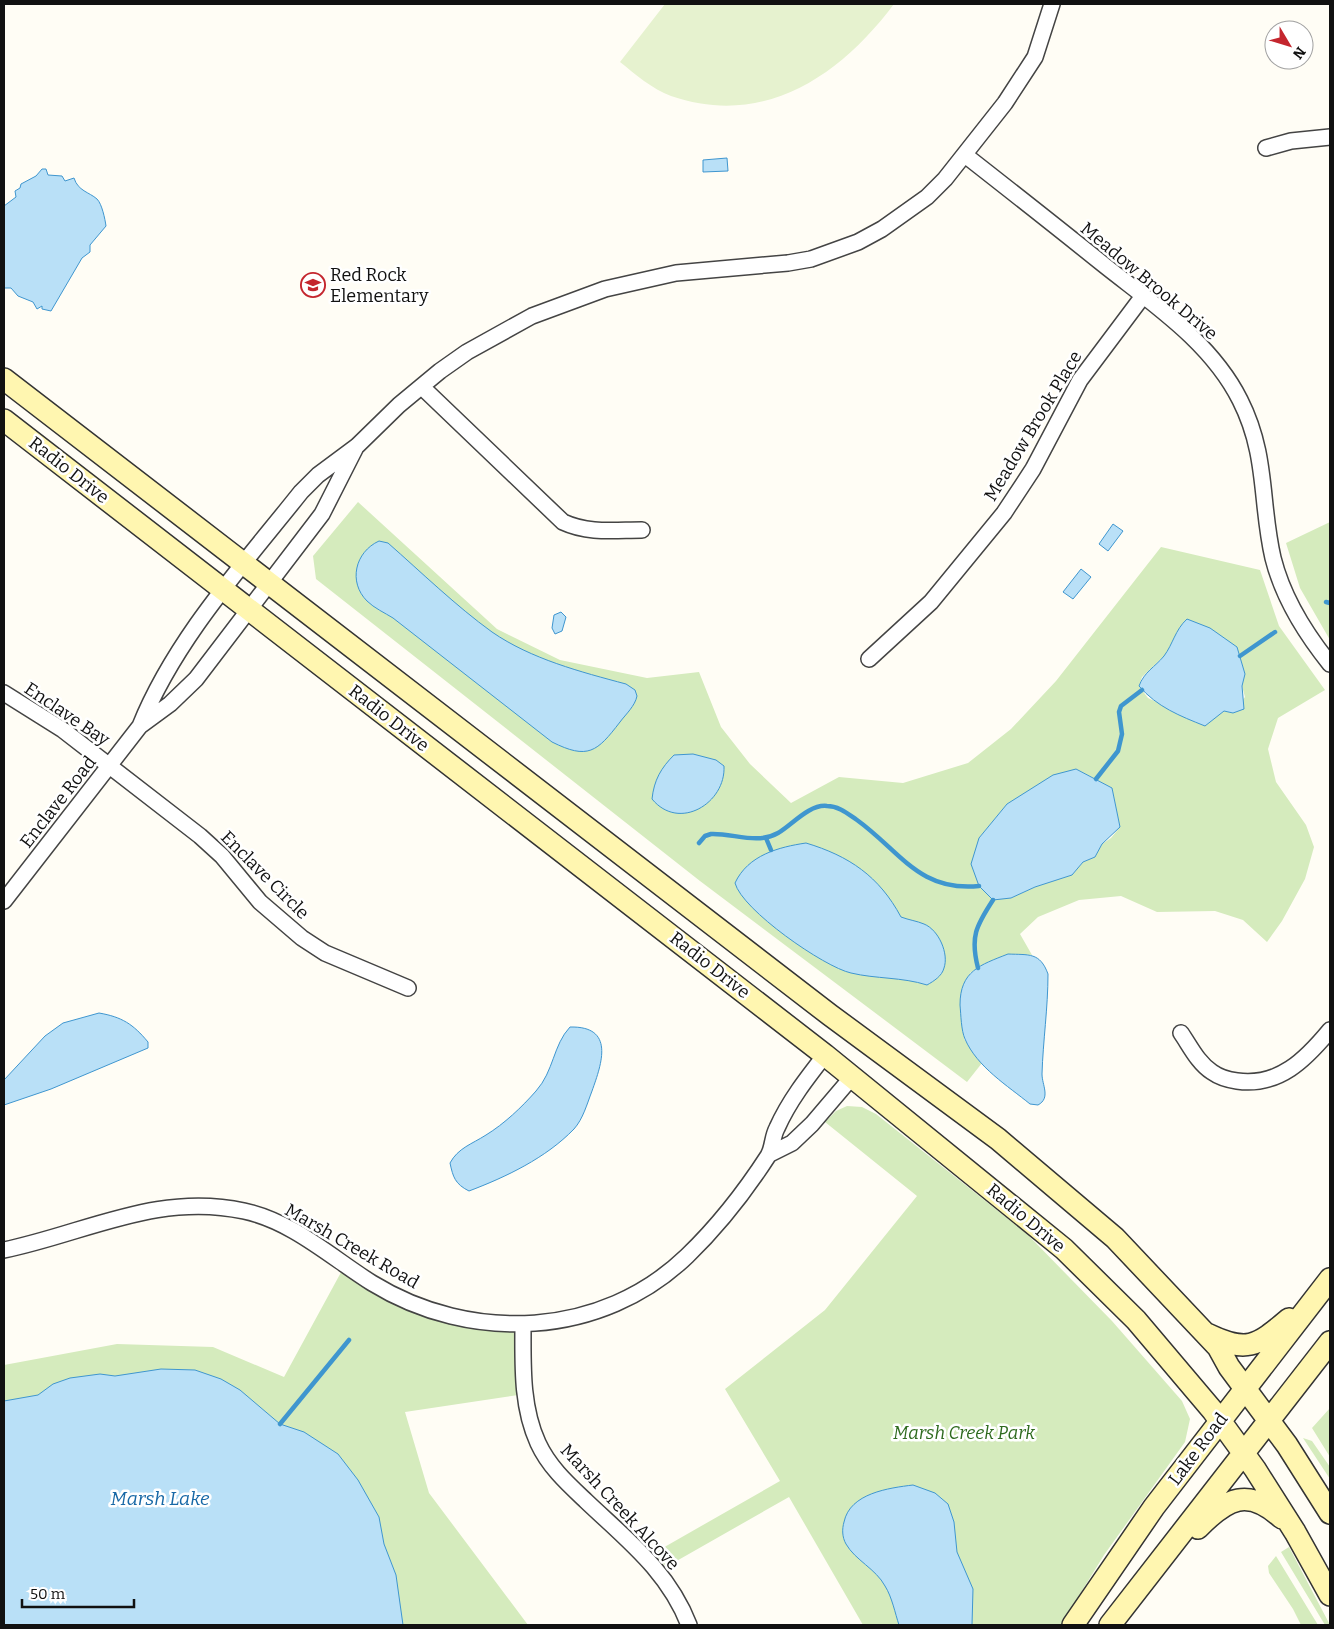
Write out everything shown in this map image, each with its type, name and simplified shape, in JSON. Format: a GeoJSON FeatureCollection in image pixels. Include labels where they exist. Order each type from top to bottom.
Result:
{"type":"FeatureCollection","features":[{"type":"Feature","properties":{"kind":"main road","name":"Radio Drive"},"geometry":{"type":"LineString","coordinates":[[4,379],[830,1014],[998,1139],[1115,1238],[1218,1347],[1330,1513]]}},
{"type":"Feature","properties":{"kind":"main road","name":"Radio Drive"},"geometry":{"type":"LineString","coordinates":[[4,420],[825,1054],[1064,1249],[1147,1333],[1220,1420],[1295,1532],[1330,1595]]}},
{"type":"Feature","properties":{"kind":"main road"},"geometry":{"type":"LineString","coordinates":[[1203,1332],[1226,1343],[1245,1346],[1270,1335],[1326,1285]]}},
{"type":"Feature","properties":{"kind":"main road","name":"Lake Road"},"geometry":{"type":"LineString","coordinates":[[1073,1625],[1154,1508],[1326,1285]]}},
{"type":"Feature","properties":{"kind":"main road"},"geometry":{"type":"LineString","coordinates":[[1110,1625],[1330,1342]]}},
{"type":"Feature","properties":{"kind":"main road"},"geometry":{"type":"LineString","coordinates":[[1126,1605],[1203,1523],[1226,1503],[1240,1499],[1261,1503],[1278,1515],[1295,1532]]}},
{"type":"Feature","properties":{"kind":"street"},"geometry":{"type":"LineString","coordinates":[[357,446],[399,405],[467,352],[532,316],[605,289],[699,269],[788,263],[819,256],[858,242],[902,216],[945,180],[1005,103],[1034,57],[1052,4]]}},
{"type":"Feature","properties":{"kind":"street"},"geometry":{"type":"LineString","coordinates":[[1266,148],[1290,141],[1330,137]]}},
{"type":"Feature","properties":{"kind":"street","name":"Meadow Brook Drive"},"geometry":{"type":"LineString","coordinates":[[965,155],[1186,332],[1207,352],[1226,376],[1240,400],[1259,450],[1270,538],[1281,584],[1302,626],[1330,664]]}},
{"type":"Feature","properties":{"kind":"street","name":"Meadow Brook Place"},"geometry":{"type":"LineString","coordinates":[[870,659],[931,602],[1004,513],[1033,469],[1080,380],[1142,296]]}},
{"type":"Feature","properties":{"kind":"street"},"geometry":{"type":"LineString","coordinates":[[422,387],[563,522],[586,530],[642,530]]}},
{"type":"Feature","properties":{"kind":"street","name":"Enclave Road"},"geometry":{"type":"LineString","coordinates":[[4,901],[140,726],[152,695],[172,660],[244,564],[301,492],[357,446]]}},
{"type":"Feature","properties":{"kind":"street","name":"Enclave Road"},"geometry":{"type":"LineString","coordinates":[[140,726],[170,704],[196,679],[270,584],[322,514],[357,446]]}},
{"type":"Feature","properties":{"kind":"street","name":"Enclave Bay"},"geometry":{"type":"LineString","coordinates":[[4,693],[63,730],[110,766]]}},
{"type":"Feature","properties":{"kind":"street","name":"Enclave Circle"},"geometry":{"type":"LineString","coordinates":[[110,766],[222,856],[260,902],[302,938],[325,953],[408,988]]}},
{"type":"Feature","properties":{"kind":"street"},"geometry":{"type":"LineString","coordinates":[[1181,1033],[1196,1057],[1212,1072],[1228,1080],[1246,1082],[1267,1080],[1284,1073],[1312,1053],[1330,1030]]}},
{"type":"Feature","properties":{"kind":"street","name":"Marsh Creek Road"},"geometry":{"type":"LineString","coordinates":[[4,1250],[144,1210],[174,1205],[209,1205],[246,1211],[278,1223],[374,1284],[427,1311],[489,1324],[548,1323],[604,1308],[634,1295],[662,1277],[708,1235],[770,1154],[775,1132],[786,1108],[825,1054]]}},
{"type":"Feature","properties":{"kind":"street","name":"Marsh Creek Road"},"geometry":{"type":"LineString","coordinates":[[770,1154],[792,1143],[812,1124],[852,1077]]}},
{"type":"Feature","properties":{"kind":"street","name":"Marsh Creek Alcove"},"geometry":{"type":"LineString","coordinates":[[523,1324],[523,1371],[526,1407],[538,1443],[560,1477],[653,1564],[667,1582],[682,1608],[689,1625]]}},
{"type":"Feature","properties":{"kind":"green space"},"geometry":{"type":"Polygon","coordinates":[[[665,4],[894,4],[873,30],[824,73],[797,89],[768,100],[737,105],[705,104],[671,96],[650,85],[620,62],[665,4]]]}},
{"type":"Feature","properties":{"kind":"green space"},"geometry":{"type":"Polygon","coordinates":[[[358,502],[497,629],[560,660],[647,678],[699,672],[721,727],[750,764],[791,803],[839,777],[903,783],[968,763],[1011,729],[1056,681],[1161,547],[1260,570],[1279,626],[1325,690],[1278,718],[1268,749],[1276,782],[1306,825],[1314,847],[1305,879],[1282,921],[1267,942],[1243,920],[1215,911],[1157,912],[1121,896],[1079,900],[1038,917],[1020,934],[1032,955],[1014,955],[999,958],[970,973],[964,1039],[982,1063],[967,1082],[700,881],[316,579],[313,556],[358,502]],[[1237,647],[1165,655],[1142,677],[1139,686],[1148,698],[1205,725],[1224,711],[1233,713],[1245,697],[1242,686],[1245,674],[1237,647]],[[1076,769],[1007,804],[979,838],[1011,898],[1035,887],[1072,875],[1083,862],[1095,857],[1102,844],[1111,838],[1120,827],[1112,788],[1076,769]]]}},
{"type":"Feature","properties":{"kind":"green space"},"geometry":{"type":"Polygon","coordinates":[[[1330,522],[1330,640],[1300,588],[1286,543],[1330,522]]]}},
{"type":"Feature","properties":{"kind":"green space","name":"Marsh Creek Park"},"geometry":{"type":"Polygon","coordinates":[[[847,1106],[862,1107],[876,1114],[1027,1234],[1112,1321],[1182,1401],[1190,1419],[1185,1442],[1104,1555],[1061,1625],[863,1625],[789,1497],[666,1567],[654,1553],[780,1481],[725,1389],[825,1310],[917,1196],[825,1122],[836,1111],[847,1106]]]}},
{"type":"Feature","properties":{"kind":"green space","name":"Marsh Lake"},"geometry":{"type":"Polygon","coordinates":[[[345,1265],[427,1311],[523,1324],[525,1394],[405,1412],[429,1493],[528,1625],[4,1625],[4,1365],[117,1344],[213,1347],[284,1377],[345,1265]]]}},
{"type":"Feature","properties":{"kind":"green space"},"geometry":{"type":"Polygon","coordinates":[[[1330,1408],[1330,1457],[1312,1428],[1330,1408]]]}},
{"type":"Feature","properties":{"kind":"green space"},"geometry":{"type":"Polygon","coordinates":[[[1303,1438],[1312,1441],[1330,1467],[1330,1479],[1303,1438]]]}},
{"type":"Feature","properties":{"kind":"green space"},"geometry":{"type":"Polygon","coordinates":[[[1289,1547],[1330,1625],[1325,1625],[1281,1552],[1289,1547]]]}},
{"type":"Feature","properties":{"kind":"green space"},"geometry":{"type":"Polygon","coordinates":[[[1276,1556],[1318,1625],[1301,1625],[1293,1609],[1269,1573],[1268,1566],[1276,1556]]]}},
{"type":"Feature","properties":{"kind":"water"},"geometry":{"type":"Polygon","coordinates":[[[727,158],[728,171],[703,172],[703,160],[727,158]]]}},
{"type":"Feature","properties":{"kind":"water"},"geometry":{"type":"Polygon","coordinates":[[[42,169],[46,169],[48,175],[62,176],[65,181],[74,178],[81,189],[99,201],[106,226],[90,245],[90,252],[82,258],[51,311],[42,309],[42,306],[37,309],[33,302],[18,296],[11,288],[4,288],[4,206],[16,197],[15,191],[20,188],[21,184],[36,176],[42,169]]]}},
{"type":"Feature","properties":{"kind":"water"},"geometry":{"type":"Polygon","coordinates":[[[1113,524],[1123,531],[1108,551],[1099,544],[1113,524]]]}},
{"type":"Feature","properties":{"kind":"water"},"geometry":{"type":"Polygon","coordinates":[[[379,541],[388,543],[465,611],[507,641],[557,664],[626,684],[635,690],[637,696],[632,707],[605,740],[591,750],[575,751],[552,742],[393,618],[367,601],[357,585],[357,568],[364,552],[379,541]]]}},
{"type":"Feature","properties":{"kind":"water"},"geometry":{"type":"Polygon","coordinates":[[[1081,569],[1091,577],[1073,599],[1063,592],[1081,569]]]}},
{"type":"Feature","properties":{"kind":"water"},"geometry":{"type":"Polygon","coordinates":[[[561,612],[566,617],[562,631],[555,634],[552,628],[554,615],[561,612]]]}},
{"type":"Feature","properties":{"kind":"water"},"geometry":{"type":"Polygon","coordinates":[[[1187,619],[1210,628],[1237,647],[1245,674],[1242,686],[1244,709],[1233,713],[1224,711],[1205,726],[1161,705],[1139,686],[1147,673],[1164,656],[1187,619]]]}},
{"type":"Feature","properties":{"kind":"water"},"geometry":{"type":"Polygon","coordinates":[[[693,754],[716,760],[724,766],[723,779],[717,791],[699,809],[687,813],[675,813],[663,809],[652,799],[654,786],[659,775],[674,755],[693,754]]]}},
{"type":"Feature","properties":{"kind":"water"},"geometry":{"type":"Polygon","coordinates":[[[1076,769],[1112,788],[1120,827],[1102,844],[1095,857],[1083,862],[1072,875],[1035,887],[1011,898],[993,900],[979,886],[971,864],[979,838],[1007,804],[1053,775],[1076,769]]]}},
{"type":"Feature","properties":{"kind":"water"},"geometry":{"type":"Polygon","coordinates":[[[806,843],[836,854],[861,869],[883,890],[901,917],[924,924],[934,931],[942,943],[945,956],[944,968],[940,976],[927,985],[860,975],[839,969],[804,949],[752,908],[735,883],[741,873],[756,859],[765,854],[785,847],[806,843]]]}},
{"type":"Feature","properties":{"kind":"water"},"geometry":{"type":"Polygon","coordinates":[[[1008,954],[1028,955],[1037,958],[1048,974],[1042,1074],[1045,1095],[1042,1102],[1038,1105],[1030,1104],[985,1067],[970,1049],[965,1039],[961,1022],[961,993],[968,977],[981,966],[1008,954]]]}},
{"type":"Feature","properties":{"kind":"water"},"geometry":{"type":"Polygon","coordinates":[[[99,1013],[121,1019],[132,1026],[148,1042],[148,1048],[51,1089],[4,1105],[4,1080],[45,1036],[63,1023],[99,1013]]]}},
{"type":"Feature","properties":{"kind":"water"},"geometry":{"type":"Polygon","coordinates":[[[570,1027],[584,1028],[594,1033],[599,1039],[602,1048],[596,1080],[580,1121],[574,1129],[551,1149],[525,1166],[469,1191],[464,1188],[454,1176],[450,1163],[453,1158],[461,1150],[493,1131],[519,1109],[536,1091],[547,1075],[560,1042],[570,1027]]]}},
{"type":"Feature","properties":{"kind":"water","name":"Marsh Lake"},"geometry":{"type":"Polygon","coordinates":[[[161,1369],[195,1370],[221,1379],[240,1390],[280,1424],[304,1432],[338,1454],[358,1480],[379,1517],[384,1544],[396,1575],[403,1625],[4,1625],[4,1401],[38,1395],[53,1384],[70,1378],[100,1374],[115,1376],[161,1369]]]}},
{"type":"Feature","properties":{"kind":"water"},"geometry":{"type":"Polygon","coordinates":[[[913,1485],[935,1493],[948,1504],[954,1522],[957,1552],[973,1589],[972,1625],[899,1625],[890,1595],[881,1580],[850,1550],[845,1541],[843,1533],[844,1522],[854,1504],[862,1498],[882,1490],[913,1485]]]}},
{"type":"Feature","properties":{"kind":"waterway"},"geometry":{"type":"LineString","coordinates":[[1326,602],[1330,603]]}},
{"type":"Feature","properties":{"kind":"waterway"},"geometry":{"type":"LineString","coordinates":[[1240,656],[1275,632]]}},
{"type":"Feature","properties":{"kind":"waterway"},"geometry":{"type":"LineString","coordinates":[[1096,779],[1118,751],[1122,734],[1119,712],[1121,706],[1142,690]]}},
{"type":"Feature","properties":{"kind":"waterway"},"geometry":{"type":"LineString","coordinates":[[699,843],[705,836],[711,834],[753,838],[770,836],[778,833],[814,808],[831,806],[857,820],[925,876],[941,883],[958,886],[979,886]]}},
{"type":"Feature","properties":{"kind":"waterway"},"geometry":{"type":"LineString","coordinates":[[766,838],[771,850]]}},
{"type":"Feature","properties":{"kind":"waterway"},"geometry":{"type":"LineString","coordinates":[[978,968],[975,948],[976,932],[982,917],[993,900]]}},
{"type":"Feature","properties":{"kind":"waterway"},"geometry":{"type":"LineString","coordinates":[[280,1424],[349,1340]]}},
{"type":"Feature","properties":{"kind":"place","name":"Red Rock Elementary"},"geometry":{"type":"Point","coordinates":[313,285]}}]}
